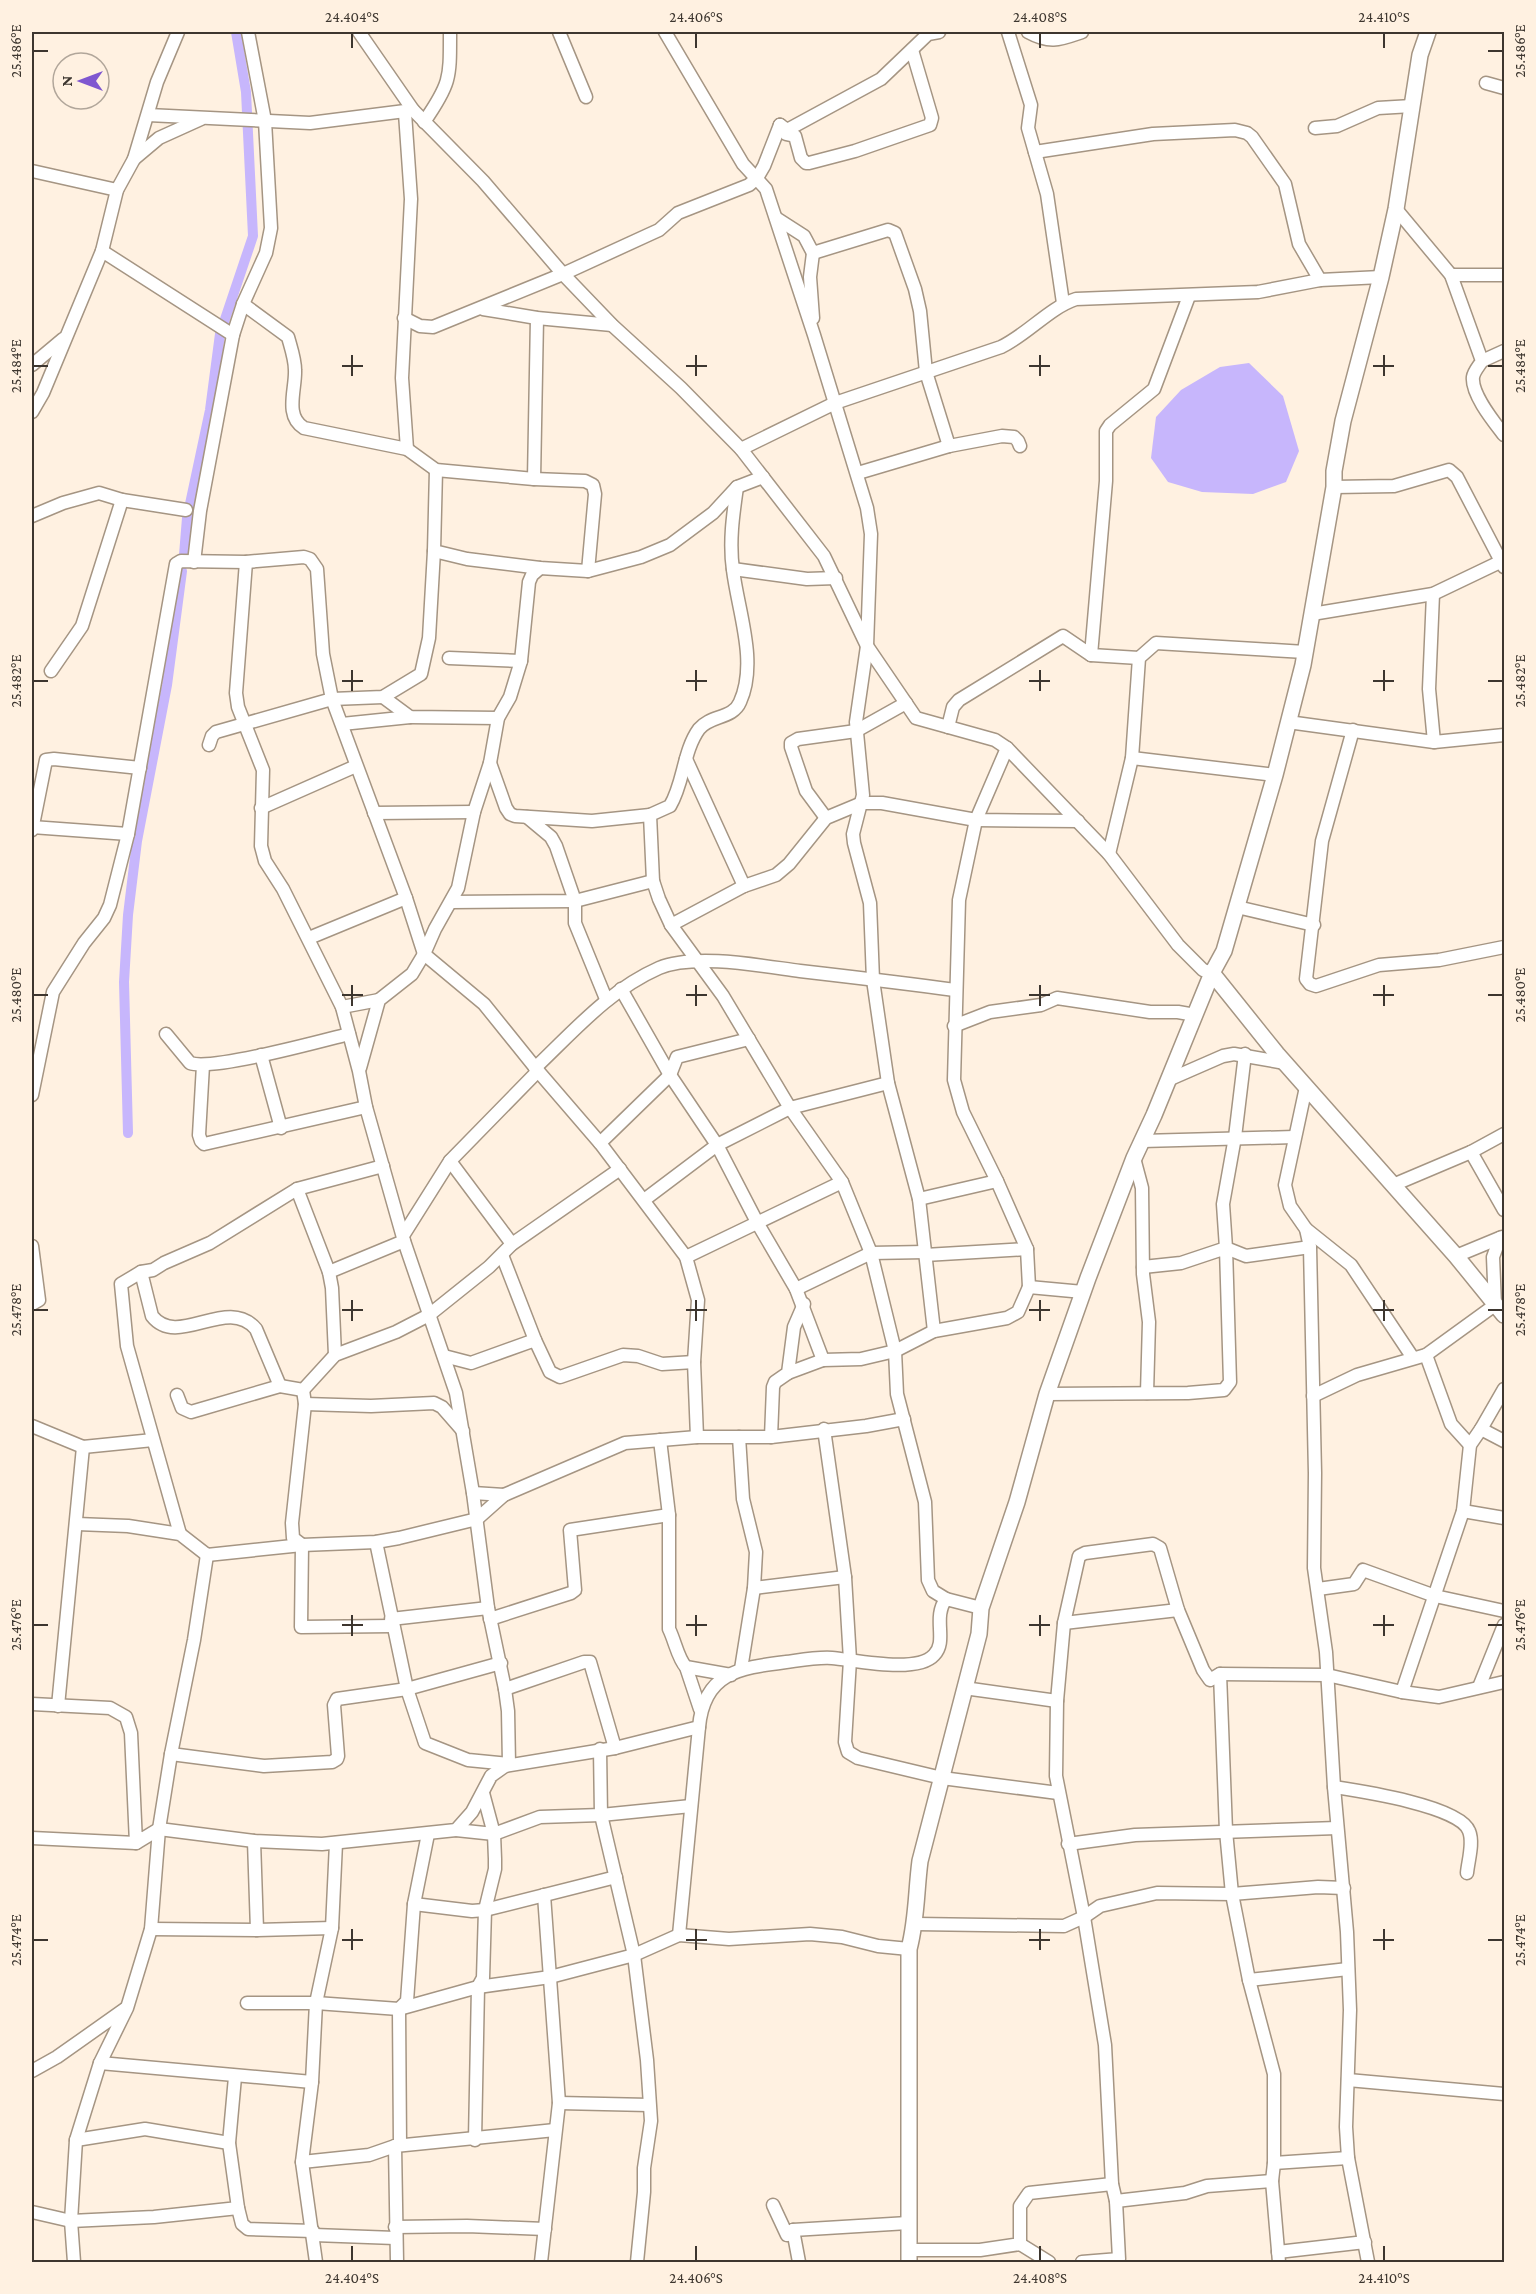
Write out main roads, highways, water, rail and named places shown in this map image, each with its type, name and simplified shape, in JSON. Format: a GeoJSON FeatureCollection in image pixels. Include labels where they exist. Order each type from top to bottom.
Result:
{"type":"FeatureCollection","features":[{"type":"Feature","properties":{"kind":"waterway"},"geometry":{"type":"LineString","coordinates":[[184,555],[187,518],[210,410],[220,334],[253,236],[246,92],[236,32]]}},
{"type":"Feature","properties":{"kind":"waterway"},"geometry":{"type":"LineString","coordinates":[[128,1133],[124,982],[128,915],[137,841],[167,685],[182,571]]}}]}
